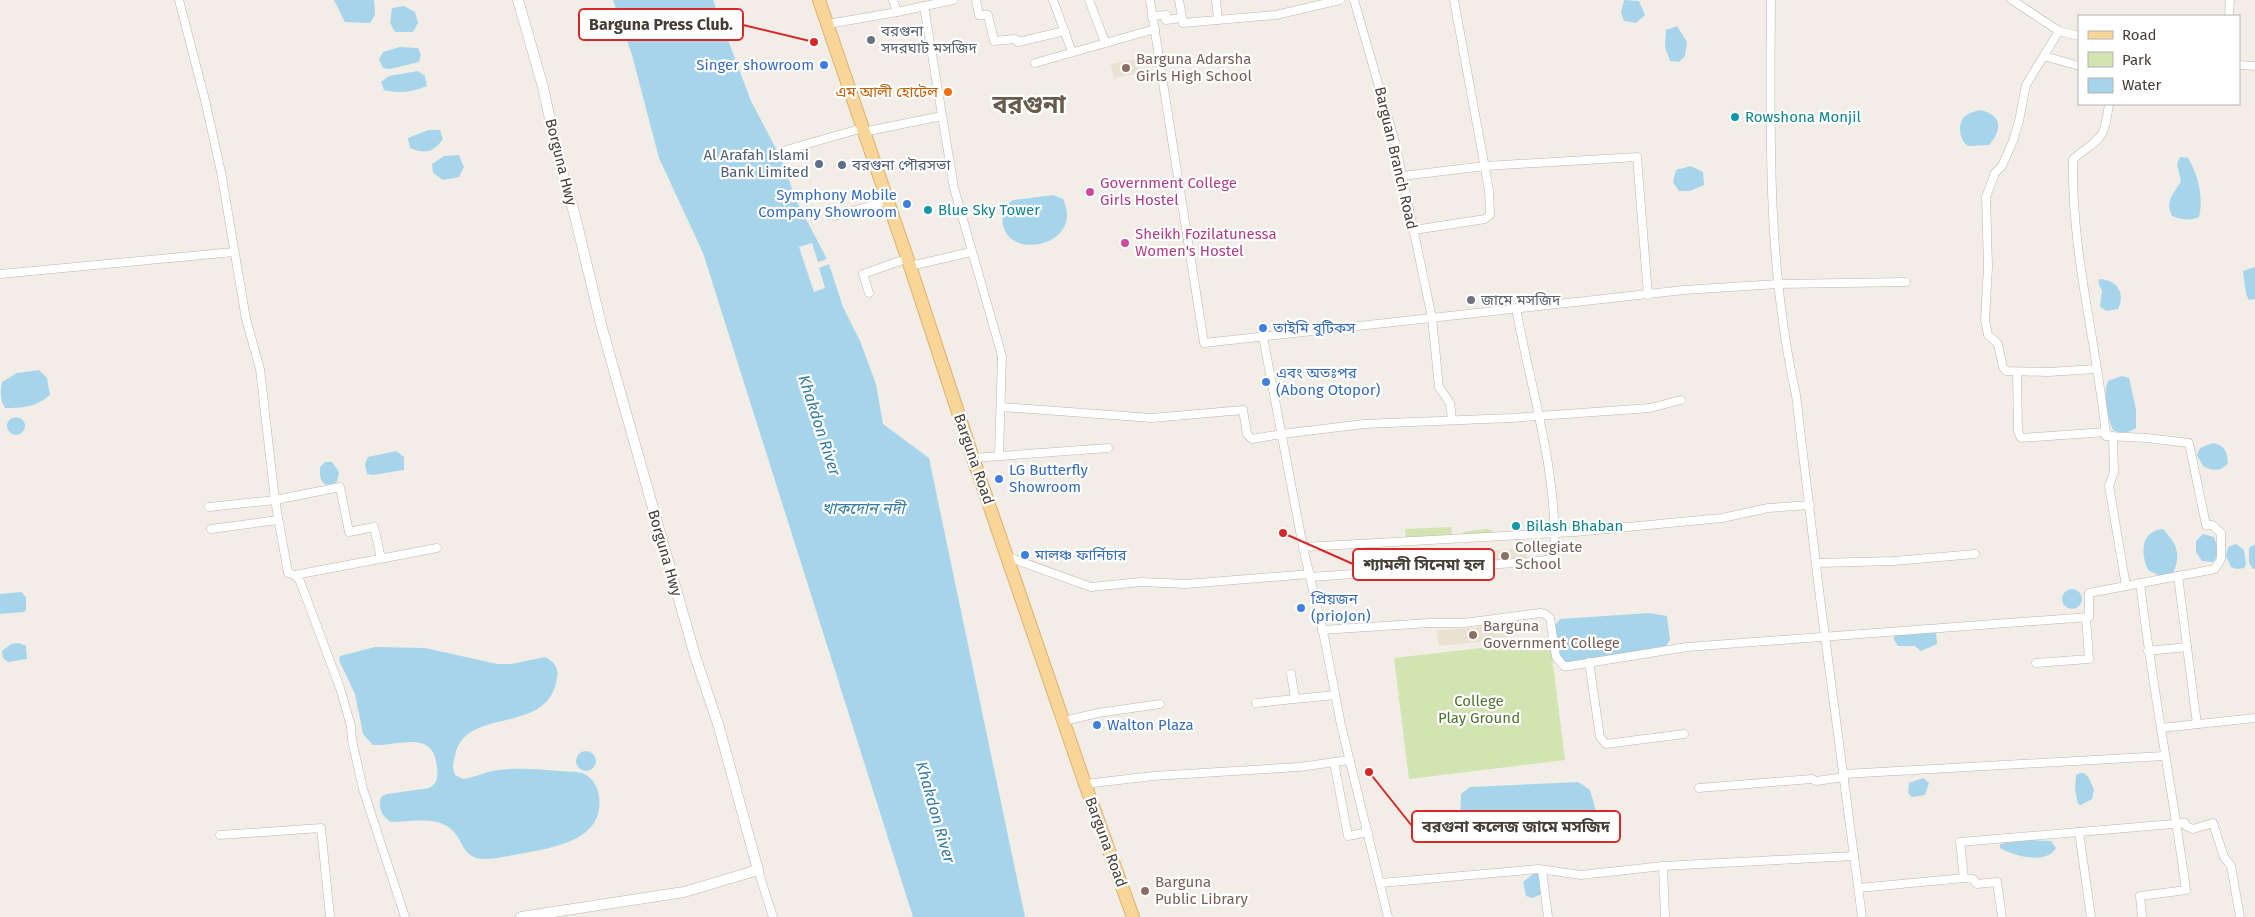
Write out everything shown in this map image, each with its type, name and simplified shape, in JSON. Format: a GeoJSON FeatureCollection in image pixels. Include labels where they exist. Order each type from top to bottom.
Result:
{"type":"FeatureCollection","features":[{"type":"Feature","properties":{"kind":"main road","name":"Barguna Road"},"geometry":{"type":"LineString","coordinates":[[814,0],[1085,784],[1133,917]]}},
{"type":"Feature","properties":{"kind":"main road","name":"Barguna Road"},"geometry":{"type":"LineString","coordinates":[[819,0],[828,24],[880,203],[905,263],[965,459],[1124,917]]}},
{"type":"Feature","properties":{"kind":"street"},"geometry":{"type":"LineString","coordinates":[[179,0],[206,100],[221,172],[246,318],[260,369],[275,500],[288,573],[296,575],[437,548]]}},
{"type":"Feature","properties":{"kind":"street","name":"Borguna Hwy"},"geometry":{"type":"LineString","coordinates":[[518,0],[543,87],[559,161],[575,216],[602,328],[695,656],[719,727],[758,870]]}},
{"type":"Feature","properties":{"kind":"street"},"geometry":{"type":"LineString","coordinates":[[893,0],[897,12]]}},
{"type":"Feature","properties":{"kind":"street"},"geometry":{"type":"LineString","coordinates":[[828,24],[952,0]]}},
{"type":"Feature","properties":{"kind":"street"},"geometry":{"type":"LineString","coordinates":[[976,0],[979,15],[988,15],[994,41],[1015,39],[1018,42],[1064,32]]}},
{"type":"Feature","properties":{"kind":"street"},"geometry":{"type":"LineString","coordinates":[[1053,0],[1072,52]]}},
{"type":"Feature","properties":{"kind":"street"},"geometry":{"type":"LineString","coordinates":[[1089,0],[1105,42]]}},
{"type":"Feature","properties":{"kind":"street"},"geometry":{"type":"LineString","coordinates":[[1150,0],[1204,344],[1684,290],[1778,284],[1906,282]]}},
{"type":"Feature","properties":{"kind":"street"},"geometry":{"type":"LineString","coordinates":[[1179,0],[1183,23],[1276,15],[1340,0]]}},
{"type":"Feature","properties":{"kind":"street"},"geometry":{"type":"LineString","coordinates":[[1216,0],[1218,20]]}},
{"type":"Feature","properties":{"kind":"street","name":"Barguan Branch Road"},"geometry":{"type":"LineString","coordinates":[[1354,0],[1395,142],[1432,318],[1439,387],[1450,403],[1452,420]]}},
{"type":"Feature","properties":{"kind":"street"},"geometry":{"type":"LineString","coordinates":[[1414,230],[1489,217],[1491,203],[1454,0]]}},
{"type":"Feature","properties":{"kind":"street"},"geometry":{"type":"LineString","coordinates":[[1771,0],[1770,104],[1778,284],[1790,367],[1796,394],[1825,637],[1862,917]]}},
{"type":"Feature","properties":{"kind":"street"},"geometry":{"type":"LineString","coordinates":[[2012,0],[2059,31],[2078,36]]}},
{"type":"Feature","properties":{"kind":"street"},"geometry":{"type":"LineString","coordinates":[[2229,15],[2230,0]]}},
{"type":"Feature","properties":{"kind":"street"},"geometry":{"type":"LineString","coordinates":[[924,6],[954,188],[1002,356],[1000,455]]}},
{"type":"Feature","properties":{"kind":"street"},"geometry":{"type":"LineString","coordinates":[[1152,16],[1166,15],[1166,20],[1182,18]]}},
{"type":"Feature","properties":{"kind":"street"},"geometry":{"type":"LineString","coordinates":[[1035,63],[1154,29]]}},
{"type":"Feature","properties":{"kind":"street"},"geometry":{"type":"LineString","coordinates":[[2059,31],[2026,85],[2019,121],[2012,141],[2002,166],[1995,173],[1986,197],[1988,266],[1985,320],[1988,334],[1998,344],[2003,367],[2006,371],[2056,372],[2096,369]]}},
{"type":"Feature","properties":{"kind":"street"},"geometry":{"type":"LineString","coordinates":[[2044,56],[2078,66]]}},
{"type":"Feature","properties":{"kind":"street"},"geometry":{"type":"LineString","coordinates":[[2240,64],[2255,66]]}},
{"type":"Feature","properties":{"kind":"street"},"geometry":{"type":"LineString","coordinates":[[2109,105],[2103,134],[2093,145],[2074,159],[2072,199],[2096,369],[2109,434],[2114,472],[2109,486],[2126,586]]}},
{"type":"Feature","properties":{"kind":"street"},"geometry":{"type":"LineString","coordinates":[[786,150],[859,131],[942,116]]}},
{"type":"Feature","properties":{"kind":"street"},"geometry":{"type":"LineString","coordinates":[[1402,176],[1485,166],[1637,157],[1648,295]]}},
{"type":"Feature","properties":{"kind":"street"},"geometry":{"type":"LineString","coordinates":[[835,216],[880,203]]}},
{"type":"Feature","properties":{"kind":"street"},"geometry":{"type":"LineString","coordinates":[[0,274],[234,252]]}},
{"type":"Feature","properties":{"kind":"street"},"geometry":{"type":"LineString","coordinates":[[869,293],[863,274],[905,263],[971,252]]}},
{"type":"Feature","properties":{"kind":"street"},"geometry":{"type":"LineString","coordinates":[[1008,557],[1091,587],[1141,582],[1186,584],[1553,560],[1554,533],[1548,467],[1516,308]]}},
{"type":"Feature","properties":{"kind":"street"},"geometry":{"type":"LineString","coordinates":[[1263,337],[1303,547],[1335,695],[1388,917]]}},
{"type":"Feature","properties":{"kind":"street"},"geometry":{"type":"LineString","coordinates":[[1322,630],[1429,622],[1464,623],[1540,613],[1550,618],[1556,657],[1560,664],[1564,666],[1687,647],[2090,617],[2088,593],[2215,569],[2221,559],[2221,533],[2212,525],[2206,525],[2189,443],[2109,434],[2021,438],[2018,431],[2017,372]]}},
{"type":"Feature","properties":{"kind":"street"},"geometry":{"type":"LineString","coordinates":[[1001,407],[1030,411],[1152,418],[1243,410],[1249,438],[1252,440],[1282,434],[1364,424],[1650,408],[1682,400]]}},
{"type":"Feature","properties":{"kind":"street"},"geometry":{"type":"LineString","coordinates":[[973,458],[1108,448]]}},
{"type":"Feature","properties":{"kind":"street"},"geometry":{"type":"LineString","coordinates":[[209,507],[275,500],[340,487],[349,532],[374,527],[381,558]]}},
{"type":"Feature","properties":{"kind":"street"},"geometry":{"type":"LineString","coordinates":[[1303,547],[1554,533],[1722,518],[1768,508],[1810,505]]}},
{"type":"Feature","properties":{"kind":"street"},"geometry":{"type":"LineString","coordinates":[[212,529],[278,520]]}},
{"type":"Feature","properties":{"kind":"street"},"geometry":{"type":"LineString","coordinates":[[1817,563],[1894,561],[1975,554]]}},
{"type":"Feature","properties":{"kind":"street"},"geometry":{"type":"LineString","coordinates":[[296,575],[340,688],[351,726],[352,740],[363,789],[405,917]]}},
{"type":"Feature","properties":{"kind":"street"},"geometry":{"type":"LineString","coordinates":[[2178,576],[2197,724]]}},
{"type":"Feature","properties":{"kind":"street"},"geometry":{"type":"LineString","coordinates":[[2140,583],[2148,651],[2164,756],[2177,823],[2186,890],[2140,896],[2142,917]]}},
{"type":"Feature","properties":{"kind":"street"},"geometry":{"type":"LineString","coordinates":[[2036,663],[2089,659],[2086,617]]}},
{"type":"Feature","properties":{"kind":"street"},"geometry":{"type":"LineString","coordinates":[[2148,651],[2187,647]]}},
{"type":"Feature","properties":{"kind":"street"},"geometry":{"type":"LineString","coordinates":[[1589,662],[1600,737],[1606,744],[1684,734]]}},
{"type":"Feature","properties":{"kind":"street"},"geometry":{"type":"LineString","coordinates":[[1291,674],[1294,698]]}},
{"type":"Feature","properties":{"kind":"street"},"geometry":{"type":"LineString","coordinates":[[1256,703],[1335,695]]}},
{"type":"Feature","properties":{"kind":"street"},"geometry":{"type":"LineString","coordinates":[[1064,721],[1098,713],[1160,704]]}},
{"type":"Feature","properties":{"kind":"street"},"geometry":{"type":"LineString","coordinates":[[2161,728],[2255,718]]}},
{"type":"Feature","properties":{"kind":"street"},"geometry":{"type":"LineString","coordinates":[[1699,788],[1812,779],[1816,781],[1844,775],[2164,756]]}},
{"type":"Feature","properties":{"kind":"street"},"geometry":{"type":"LineString","coordinates":[[1085,784],[1153,776],[1350,760]]}},
{"type":"Feature","properties":{"kind":"street"},"geometry":{"type":"LineString","coordinates":[[1334,762],[1348,836],[1368,832]]}},
{"type":"Feature","properties":{"kind":"street"},"geometry":{"type":"LineString","coordinates":[[1964,878],[1960,842],[2177,823],[2185,823],[2186,826],[2193,829],[2213,823],[2224,857],[2231,866],[2240,917]]}},
{"type":"Feature","properties":{"kind":"street"},"geometry":{"type":"LineString","coordinates":[[220,835],[321,828],[330,917]]}},
{"type":"Feature","properties":{"kind":"street"},"geometry":{"type":"LineString","coordinates":[[2079,832],[2089,917]]}},
{"type":"Feature","properties":{"kind":"street"},"geometry":{"type":"LineString","coordinates":[[1380,883],[1542,870],[1581,875],[1663,866],[1854,856]]}},
{"type":"Feature","properties":{"kind":"street"},"geometry":{"type":"LineString","coordinates":[[1663,866],[1665,917]]}},
{"type":"Feature","properties":{"kind":"street"},"geometry":{"type":"LineString","coordinates":[[521,917],[684,892],[758,870],[773,917]]}},
{"type":"Feature","properties":{"kind":"street"},"geometry":{"type":"LineString","coordinates":[[1542,870],[1548,917]]}},
{"type":"Feature","properties":{"kind":"street"},"geometry":{"type":"LineString","coordinates":[[1858,888],[1964,878],[1973,878],[1977,884],[1997,882],[2002,917]]}},
{"type":"Feature","properties":{"kind":"shaded area","name":"Barguna Adarsha Girls High School"},"geometry":{"type":"Polygon","coordinates":[[[1137,59],[1140,73],[1114,78],[1111,64],[1137,59]]]}},
{"type":"Feature","properties":{"kind":"shaded area","name":"Collegiate School"},"geometry":{"type":"Polygon","coordinates":[[[1526,548],[1527,562],[1484,565],[1484,551],[1526,548]]]}},
{"type":"Feature","properties":{"kind":"shaded area","name":"Barguna Government College"},"geometry":{"type":"Polygon","coordinates":[[[1506,624],[1508,639],[1439,646],[1437,631],[1506,624]]]}},
{"type":"Feature","properties":{"kind":"green space"},"geometry":{"type":"Polygon","coordinates":[[[1451,527],[1452,536],[1406,538],[1405,529],[1451,527]]]}},
{"type":"Feature","properties":{"kind":"green space"},"geometry":{"type":"Polygon","coordinates":[[[1492,530],[1494,534],[1464,536],[1463,532],[1492,530]]]}},
{"type":"Feature","properties":{"kind":"green space","name":"College Play Ground"},"geometry":{"type":"Polygon","coordinates":[[[1550,640],[1565,760],[1409,779],[1394,658],[1550,640]]]}},
{"type":"Feature","properties":{"kind":"water"},"geometry":{"type":"Polygon","coordinates":[[[334,0],[374,0],[375,15],[370,23],[345,22],[334,0]]]}},
{"type":"Feature","properties":{"kind":"water","name":"খাকদোন নদী"},"geometry":{"type":"Polygon","coordinates":[[[613,0],[713,0],[751,101],[781,158],[797,202],[827,259],[818,262],[812,243],[799,247],[814,292],[825,288],[819,268],[829,264],[843,307],[860,341],[876,384],[883,424],[929,458],[1025,917],[913,917],[703,253],[659,158],[632,55],[613,0]]]}},
{"type":"Feature","properties":{"kind":"water"},"geometry":{"type":"Polygon","coordinates":[[[1624,0],[1639,1],[1645,15],[1636,23],[1624,21],[1621,12],[1624,0]]]}},
{"type":"Feature","properties":{"kind":"water"},"geometry":{"type":"Polygon","coordinates":[[[404,6],[415,12],[418,23],[413,32],[395,32],[390,23],[392,8],[404,6]]]}},
{"type":"Feature","properties":{"kind":"water"},"geometry":{"type":"Polygon","coordinates":[[[1677,26],[1687,42],[1685,56],[1679,62],[1670,61],[1665,47],[1666,30],[1677,26]]]}},
{"type":"Feature","properties":{"kind":"water"},"geometry":{"type":"Polygon","coordinates":[[[400,47],[418,48],[421,55],[419,62],[390,69],[383,68],[379,59],[383,52],[400,47]]]}},
{"type":"Feature","properties":{"kind":"water"},"geometry":{"type":"Polygon","coordinates":[[[418,71],[425,76],[427,86],[406,92],[384,90],[381,82],[389,76],[418,71]]]}},
{"type":"Feature","properties":{"kind":"water"},"geometry":{"type":"Polygon","coordinates":[[[1980,110],[1993,115],[1998,124],[1998,129],[1989,145],[1968,146],[1960,132],[1962,119],[1970,113],[1980,110]]]}},
{"type":"Feature","properties":{"kind":"water"},"geometry":{"type":"Polygon","coordinates":[[[428,130],[440,130],[443,139],[436,147],[428,151],[410,148],[408,138],[428,130]]]}},
{"type":"Feature","properties":{"kind":"water"},"geometry":{"type":"Polygon","coordinates":[[[459,155],[464,167],[459,177],[443,180],[433,173],[432,164],[444,156],[459,155]]]}},
{"type":"Feature","properties":{"kind":"water"},"geometry":{"type":"Polygon","coordinates":[[[2180,157],[2188,158],[2199,186],[2201,202],[2199,217],[2192,219],[2172,216],[2169,206],[2171,198],[2181,181],[2177,164],[2180,157]]]}},
{"type":"Feature","properties":{"kind":"water"},"geometry":{"type":"Polygon","coordinates":[[[1691,166],[1703,172],[1704,185],[1690,191],[1679,191],[1673,182],[1676,170],[1691,166]]]}},
{"type":"Feature","properties":{"kind":"water"},"geometry":{"type":"Polygon","coordinates":[[[1053,195],[1063,199],[1067,217],[1062,231],[1051,240],[1036,244],[1022,244],[1010,237],[1003,225],[1005,206],[1013,200],[1053,195]]]}},
{"type":"Feature","properties":{"kind":"water"},"geometry":{"type":"Polygon","coordinates":[[[2255,267],[2255,299],[2249,300],[2246,294],[2243,271],[2255,267]]]}},
{"type":"Feature","properties":{"kind":"water"},"geometry":{"type":"Polygon","coordinates":[[[2100,279],[2111,282],[2118,288],[2121,298],[2118,309],[2107,311],[2100,307],[2102,291],[2098,282],[2100,279]]]}},
{"type":"Feature","properties":{"kind":"water"},"geometry":{"type":"Polygon","coordinates":[[[39,370],[47,378],[50,395],[40,402],[29,406],[5,408],[1,395],[2,382],[17,373],[39,370]]]}},
{"type":"Feature","properties":{"kind":"water"},"geometry":{"type":"Polygon","coordinates":[[[2122,376],[2129,378],[2136,409],[2136,428],[2122,433],[2113,430],[2111,425],[2106,406],[2106,392],[2108,381],[2122,376]]]}},
{"type":"Feature","properties":{"kind":"water"},"geometry":{"type":"Polygon","coordinates":[[[16,417],[22,420],[25,426],[22,432],[16,435],[10,432],[7,426],[10,420],[16,417]]]}},
{"type":"Feature","properties":{"kind":"water"},"geometry":{"type":"Polygon","coordinates":[[[2213,443],[2223,447],[2228,463],[2222,468],[2213,470],[2203,466],[2197,455],[2200,448],[2213,443]]]}},
{"type":"Feature","properties":{"kind":"water"},"geometry":{"type":"Polygon","coordinates":[[[396,451],[404,457],[404,470],[373,475],[367,474],[365,464],[368,457],[396,451]]]}},
{"type":"Feature","properties":{"kind":"water"},"geometry":{"type":"Polygon","coordinates":[[[325,462],[332,462],[339,472],[337,482],[328,485],[321,480],[320,467],[325,462]]]}},
{"type":"Feature","properties":{"kind":"water"},"geometry":{"type":"Polygon","coordinates":[[[2163,529],[2174,544],[2177,560],[2173,573],[2162,577],[2148,570],[2143,550],[2146,538],[2150,534],[2163,529]]]}},
{"type":"Feature","properties":{"kind":"water"},"geometry":{"type":"Polygon","coordinates":[[[2203,534],[2214,537],[2217,553],[2213,562],[2202,561],[2196,552],[2196,541],[2203,534]]]}},
{"type":"Feature","properties":{"kind":"water"},"geometry":{"type":"Polygon","coordinates":[[[2236,544],[2244,550],[2246,564],[2244,568],[2237,569],[2231,567],[2226,556],[2228,547],[2236,544]]]}},
{"type":"Feature","properties":{"kind":"water"},"geometry":{"type":"Polygon","coordinates":[[[2255,544],[2255,569],[2253,569],[2249,563],[2249,548],[2255,544]]]}},
{"type":"Feature","properties":{"kind":"water"},"geometry":{"type":"Polygon","coordinates":[[[2068,589],[2076,589],[2082,595],[2082,603],[2076,609],[2068,609],[2062,603],[2062,595],[2068,589]]]}},
{"type":"Feature","properties":{"kind":"water"},"geometry":{"type":"Polygon","coordinates":[[[21,592],[26,597],[26,610],[24,612],[0,614],[0,594],[21,592]]]}},
{"type":"Feature","properties":{"kind":"water"},"geometry":{"type":"Polygon","coordinates":[[[1649,613],[1667,616],[1670,640],[1666,646],[1567,663],[1561,661],[1554,627],[1560,619],[1649,613]]]}},
{"type":"Feature","properties":{"kind":"water"},"geometry":{"type":"Polygon","coordinates":[[[1936,631],[1937,644],[1921,651],[1915,646],[1898,646],[1894,640],[1894,634],[1936,631]]]}},
{"type":"Feature","properties":{"kind":"water"},"geometry":{"type":"Polygon","coordinates":[[[19,643],[26,646],[27,659],[8,662],[3,658],[2,651],[11,644],[19,643]]]}},
{"type":"Feature","properties":{"kind":"water"},"geometry":{"type":"Polygon","coordinates":[[[375,647],[425,648],[497,664],[511,664],[545,657],[551,661],[555,665],[557,678],[551,696],[539,708],[524,715],[489,724],[474,731],[462,740],[455,756],[454,772],[455,775],[463,779],[492,771],[509,769],[582,773],[592,779],[599,796],[599,811],[587,831],[564,844],[551,848],[487,859],[472,856],[467,852],[453,831],[441,823],[427,821],[391,822],[388,820],[381,811],[381,797],[387,794],[429,788],[435,783],[437,772],[435,756],[430,748],[423,744],[405,742],[373,745],[363,734],[355,694],[339,660],[340,656],[375,647]]]}},
{"type":"Feature","properties":{"kind":"water"},"geometry":{"type":"Polygon","coordinates":[[[586,751],[593,754],[596,761],[593,768],[586,771],[579,768],[576,761],[579,754],[586,751]]]}},
{"type":"Feature","properties":{"kind":"water"},"geometry":{"type":"Polygon","coordinates":[[[2084,773],[2089,778],[2094,790],[2092,799],[2081,805],[2078,804],[2075,790],[2076,775],[2084,773]]]}},
{"type":"Feature","properties":{"kind":"water"},"geometry":{"type":"Polygon","coordinates":[[[1923,778],[1929,783],[1925,795],[1912,797],[1908,793],[1909,783],[1923,778]]]}},
{"type":"Feature","properties":{"kind":"water"},"geometry":{"type":"Polygon","coordinates":[[[1578,782],[1590,790],[1596,811],[1588,826],[1578,830],[1474,833],[1463,829],[1460,819],[1461,794],[1470,787],[1578,782]]]}},
{"type":"Feature","properties":{"kind":"water"},"geometry":{"type":"Polygon","coordinates":[[[2025,840],[2051,841],[2056,848],[2051,853],[2038,858],[2013,854],[2000,848],[2000,844],[2025,840]]]}},
{"type":"Feature","properties":{"kind":"water"},"geometry":{"type":"Polygon","coordinates":[[[1534,873],[1538,873],[1542,877],[1544,893],[1532,898],[1526,896],[1523,882],[1534,873]]]}},
{"type":"Feature","properties":{"kind":"place","name":"বরগুনা সদরঘাট মসজিদ"},"geometry":{"type":"Point","coordinates":[871,40]}},
{"type":"Feature","properties":{"kind":"place","name":"Barguna Press Club."},"geometry":{"type":"Point","coordinates":[814,42]}},
{"type":"Feature","properties":{"kind":"place","name":"Singer showroom"},"geometry":{"type":"Point","coordinates":[824,65]}},
{"type":"Feature","properties":{"kind":"place","name":"Barguna Adarsha Girls High School"},"geometry":{"type":"Point","coordinates":[1126,68]}},
{"type":"Feature","properties":{"kind":"place","name":"এম আলী হোটেল"},"geometry":{"type":"Point","coordinates":[948,92]}},
{"type":"Feature","properties":{"kind":"place","name":"Rowshona Monjil"},"geometry":{"type":"Point","coordinates":[1735,117]}},
{"type":"Feature","properties":{"kind":"place","name":"Al Arafah Islami Bank Limited"},"geometry":{"type":"Point","coordinates":[819,164]}},
{"type":"Feature","properties":{"kind":"place","name":"বরগুনা পৌরসভা"},"geometry":{"type":"Point","coordinates":[842,165]}},
{"type":"Feature","properties":{"kind":"place","name":"Government College Girls Hostel"},"geometry":{"type":"Point","coordinates":[1090,192]}},
{"type":"Feature","properties":{"kind":"place","name":"Symphony Mobile Company Showroom"},"geometry":{"type":"Point","coordinates":[907,204]}},
{"type":"Feature","properties":{"kind":"place","name":"Blue Sky Tower"},"geometry":{"type":"Point","coordinates":[928,210]}},
{"type":"Feature","properties":{"kind":"place","name":"Sheikh Fozilatunessa Women's Hostel"},"geometry":{"type":"Point","coordinates":[1125,243]}},
{"type":"Feature","properties":{"kind":"place","name":"জামে মসজিদ"},"geometry":{"type":"Point","coordinates":[1471,300]}},
{"type":"Feature","properties":{"kind":"place","name":"তাইমি বুটিকস"},"geometry":{"type":"Point","coordinates":[1263,328]}},
{"type":"Feature","properties":{"kind":"place","name":"এবং অতঃপর (Abong Otopor)"},"geometry":{"type":"Point","coordinates":[1266,382]}},
{"type":"Feature","properties":{"kind":"place","name":"LG Butterfly Showroom"},"geometry":{"type":"Point","coordinates":[999,479]}},
{"type":"Feature","properties":{"kind":"place","name":"Bilash Bhaban"},"geometry":{"type":"Point","coordinates":[1516,526]}},
{"type":"Feature","properties":{"kind":"place","name":"শ্যামলী সিনেমা হল"},"geometry":{"type":"Point","coordinates":[1283,533]}},
{"type":"Feature","properties":{"kind":"place","name":"মালঞ্চ ফার্নিচার"},"geometry":{"type":"Point","coordinates":[1025,555]}},
{"type":"Feature","properties":{"kind":"place","name":"Collegiate School"},"geometry":{"type":"Point","coordinates":[1505,556]}},
{"type":"Feature","properties":{"kind":"place","name":"প্রিয়জন (prioJon)"},"geometry":{"type":"Point","coordinates":[1301,608]}},
{"type":"Feature","properties":{"kind":"place","name":"Barguna Government College"},"geometry":{"type":"Point","coordinates":[1473,635]}},
{"type":"Feature","properties":{"kind":"place","name":"Walton Plaza"},"geometry":{"type":"Point","coordinates":[1097,725]}},
{"type":"Feature","properties":{"kind":"place","name":"বরগুনা কলেজ জামে মসজিদ"},"geometry":{"type":"Point","coordinates":[1369,772]}},
{"type":"Feature","properties":{"kind":"place","name":"Barguna Public Library"},"geometry":{"type":"Point","coordinates":[1145,891]}},
{"type":"Feature","properties":{"kind":"district","name":"বরগুনা"},"geometry":{"type":"Point","coordinates":[1029,104]}},
{"type":"Feature","properties":{"kind":"water label","name":"Khakdon River"},"geometry":{"type":"Point","coordinates":[820,425]}},
{"type":"Feature","properties":{"kind":"water label","name":"Khakdon River"},"geometry":{"type":"Point","coordinates":[936,812]}}]}
